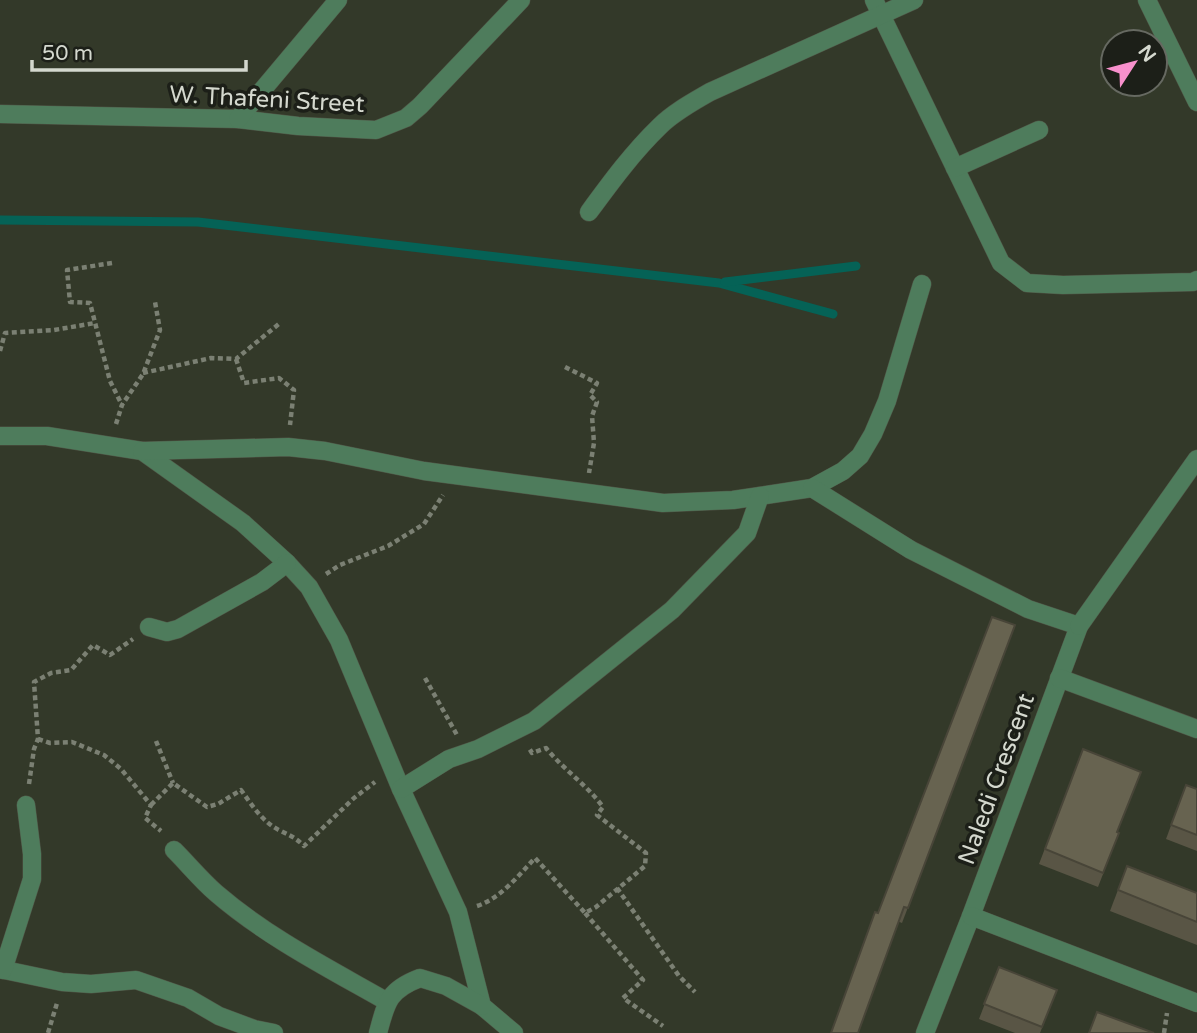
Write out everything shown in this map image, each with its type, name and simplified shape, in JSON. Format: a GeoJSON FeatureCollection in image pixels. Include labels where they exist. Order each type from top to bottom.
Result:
{"type":"FeatureCollection","features":[{"type":"Feature","properties":{"kind":"street"},"geometry":{"type":"LineString","coordinates":[[238,119],[338,0]]}},
{"type":"Feature","properties":{"kind":"street","name":"W. Thafeni Street"},"geometry":{"type":"LineString","coordinates":[[0,114],[238,119],[376,130],[406,118],[420,106],[521,0]]}},
{"type":"Feature","properties":{"kind":"street"},"geometry":{"type":"LineString","coordinates":[[589,212],[615,177],[661,125],[682,109],[877,7],[914,0]]}},
{"type":"Feature","properties":{"kind":"street"},"geometry":{"type":"LineString","coordinates":[[1147,0],[1197,102]]}},
{"type":"Feature","properties":{"kind":"street"},"geometry":{"type":"LineString","coordinates":[[877,7],[1001,263],[1027,283],[1063,285],[1197,280]]}},
{"type":"Feature","properties":{"kind":"street"},"geometry":{"type":"LineString","coordinates":[[955,168],[1039,130]]}},
{"type":"Feature","properties":{"kind":"street"},"geometry":{"type":"LineString","coordinates":[[0,436],[47,436],[142,452],[288,447],[325,451],[451,475],[663,503],[699,503],[812,488],[843,471],[860,456],[873,433],[887,401],[922,284]]}},
{"type":"Feature","properties":{"kind":"street"},"geometry":{"type":"LineString","coordinates":[[142,452],[243,523],[309,587],[339,640],[401,789],[458,912],[482,1006]]}},
{"type":"Feature","properties":{"kind":"street"},"geometry":{"type":"LineString","coordinates":[[1059,678],[1079,626],[1197,459]]}},
{"type":"Feature","properties":{"kind":"street"},"geometry":{"type":"LineString","coordinates":[[812,488],[911,550],[1028,610],[1079,626]]}},
{"type":"Feature","properties":{"kind":"street"},"geometry":{"type":"LineString","coordinates":[[401,789],[449,759],[534,721],[672,610],[747,533],[760,496]]}},
{"type":"Feature","properties":{"kind":"street"},"geometry":{"type":"LineString","coordinates":[[149,627],[167,632],[178,629],[262,582],[287,563]]}},
{"type":"Feature","properties":{"kind":"street","name":"Naledi Crescent"},"geometry":{"type":"LineString","coordinates":[[925,1033],[1059,678],[1197,729]]}},
{"type":"Feature","properties":{"kind":"street"},"geometry":{"type":"LineString","coordinates":[[26,805],[32,879],[2,970],[62,982],[91,984],[136,980],[188,998],[219,1016],[274,1033]]}},
{"type":"Feature","properties":{"kind":"street"},"geometry":{"type":"LineString","coordinates":[[174,850],[216,893],[254,921],[299,953],[386,1001]]}},
{"type":"Feature","properties":{"kind":"street"},"geometry":{"type":"LineString","coordinates":[[971,916],[1197,1003]]}},
{"type":"Feature","properties":{"kind":"street"},"geometry":{"type":"LineString","coordinates":[[378,1033],[386,1001],[401,987],[420,978],[446,986],[482,1006],[514,1033]]}},
{"type":"Feature","properties":{"kind":"path"},"geometry":{"type":"LineString","coordinates":[[112,263],[67,270],[70,302],[90,303],[110,381],[122,405]]}},
{"type":"Feature","properties":{"kind":"path"},"geometry":{"type":"LineString","coordinates":[[108,445],[122,405],[143,374],[160,330],[155,302]]}},
{"type":"Feature","properties":{"kind":"path"},"geometry":{"type":"LineString","coordinates":[[0,351],[5,334],[95,323]]}},
{"type":"Feature","properties":{"kind":"path"},"geometry":{"type":"LineString","coordinates":[[143,374],[211,358],[236,359],[280,323]]}},
{"type":"Feature","properties":{"kind":"path"},"geometry":{"type":"LineString","coordinates":[[236,359],[244,383],[279,378],[294,390],[288,447]]}},
{"type":"Feature","properties":{"kind":"path"},"geometry":{"type":"LineString","coordinates":[[565,367],[597,383],[590,395],[597,402],[592,416],[594,443],[587,491]]}},
{"type":"Feature","properties":{"kind":"path"},"geometry":{"type":"LineString","coordinates":[[309,587],[340,565],[388,546],[424,524],[443,495],[451,475]]}},
{"type":"Feature","properties":{"kind":"path"},"geometry":{"type":"LineString","coordinates":[[34,749],[38,739],[34,682],[51,673],[71,670],[93,645],[110,655],[149,627]]}},
{"type":"Feature","properties":{"kind":"path"},"geometry":{"type":"LineString","coordinates":[[425,678],[467,753]]}},
{"type":"Feature","properties":{"kind":"path"},"geometry":{"type":"LineString","coordinates":[[516,730],[532,753],[546,748],[561,766],[593,793],[603,807],[597,815],[646,853],[645,866],[585,913]]}},
{"type":"Feature","properties":{"kind":"path"},"geometry":{"type":"LineString","coordinates":[[38,739],[50,743],[72,742],[104,755],[121,769],[151,805]]}},
{"type":"Feature","properties":{"kind":"path"},"geometry":{"type":"LineString","coordinates":[[156,741],[173,783],[207,807],[241,790],[263,817],[279,831],[293,835],[304,846],[355,797],[394,771]]}},
{"type":"Feature","properties":{"kind":"path"},"geometry":{"type":"LineString","coordinates":[[173,783],[151,805],[145,818],[170,837],[174,850]]}},
{"type":"Feature","properties":{"kind":"path"},"geometry":{"type":"LineString","coordinates":[[458,912],[485,903],[508,886],[535,858],[643,979],[623,998],[663,1026]]}},
{"type":"Feature","properties":{"kind":"path"},"geometry":{"type":"LineString","coordinates":[[617,888],[679,976],[695,992]]}},
{"type":"Feature","properties":{"kind":"path"},"geometry":{"type":"LineString","coordinates":[[48,1033],[62,982]]}},
{"type":"Feature","properties":{"kind":"building"},"geometry":{"type":"Polygon","coordinates":[[[992,617],[1015,625],[908,908],[904,907],[858,1033],[831,1033],[875,912],[878,913],[992,617]]]}},
{"type":"Feature","properties":{"kind":"building"},"geometry":{"type":"Polygon","coordinates":[[[1083,749],[1141,772],[1103,873],[1045,849],[1083,749]]]}},
{"type":"Feature","properties":{"kind":"building"},"geometry":{"type":"Polygon","coordinates":[[[1186,785],[1197,789],[1197,835],[1171,825],[1186,785]]]}},
{"type":"Feature","properties":{"kind":"building"},"geometry":{"type":"Polygon","coordinates":[[[1127,866],[1197,893],[1197,922],[1118,890],[1127,866]]]}},
{"type":"Feature","properties":{"kind":"building"},"geometry":{"type":"Polygon","coordinates":[[[999,967],[1057,990],[1042,1027],[984,1004],[999,967]]]}},
{"type":"Feature","properties":{"kind":"building"},"geometry":{"type":"Polygon","coordinates":[[[1097,1012],[1154,1033],[1089,1033],[1097,1012]]]}},
{"type":"Feature","properties":{"kind":"waterway"},"geometry":{"type":"LineString","coordinates":[[0,220],[198,222],[719,283],[833,314]]}},
{"type":"Feature","properties":{"kind":"waterway"},"geometry":{"type":"LineString","coordinates":[[725,282],[856,266]]}}]}
